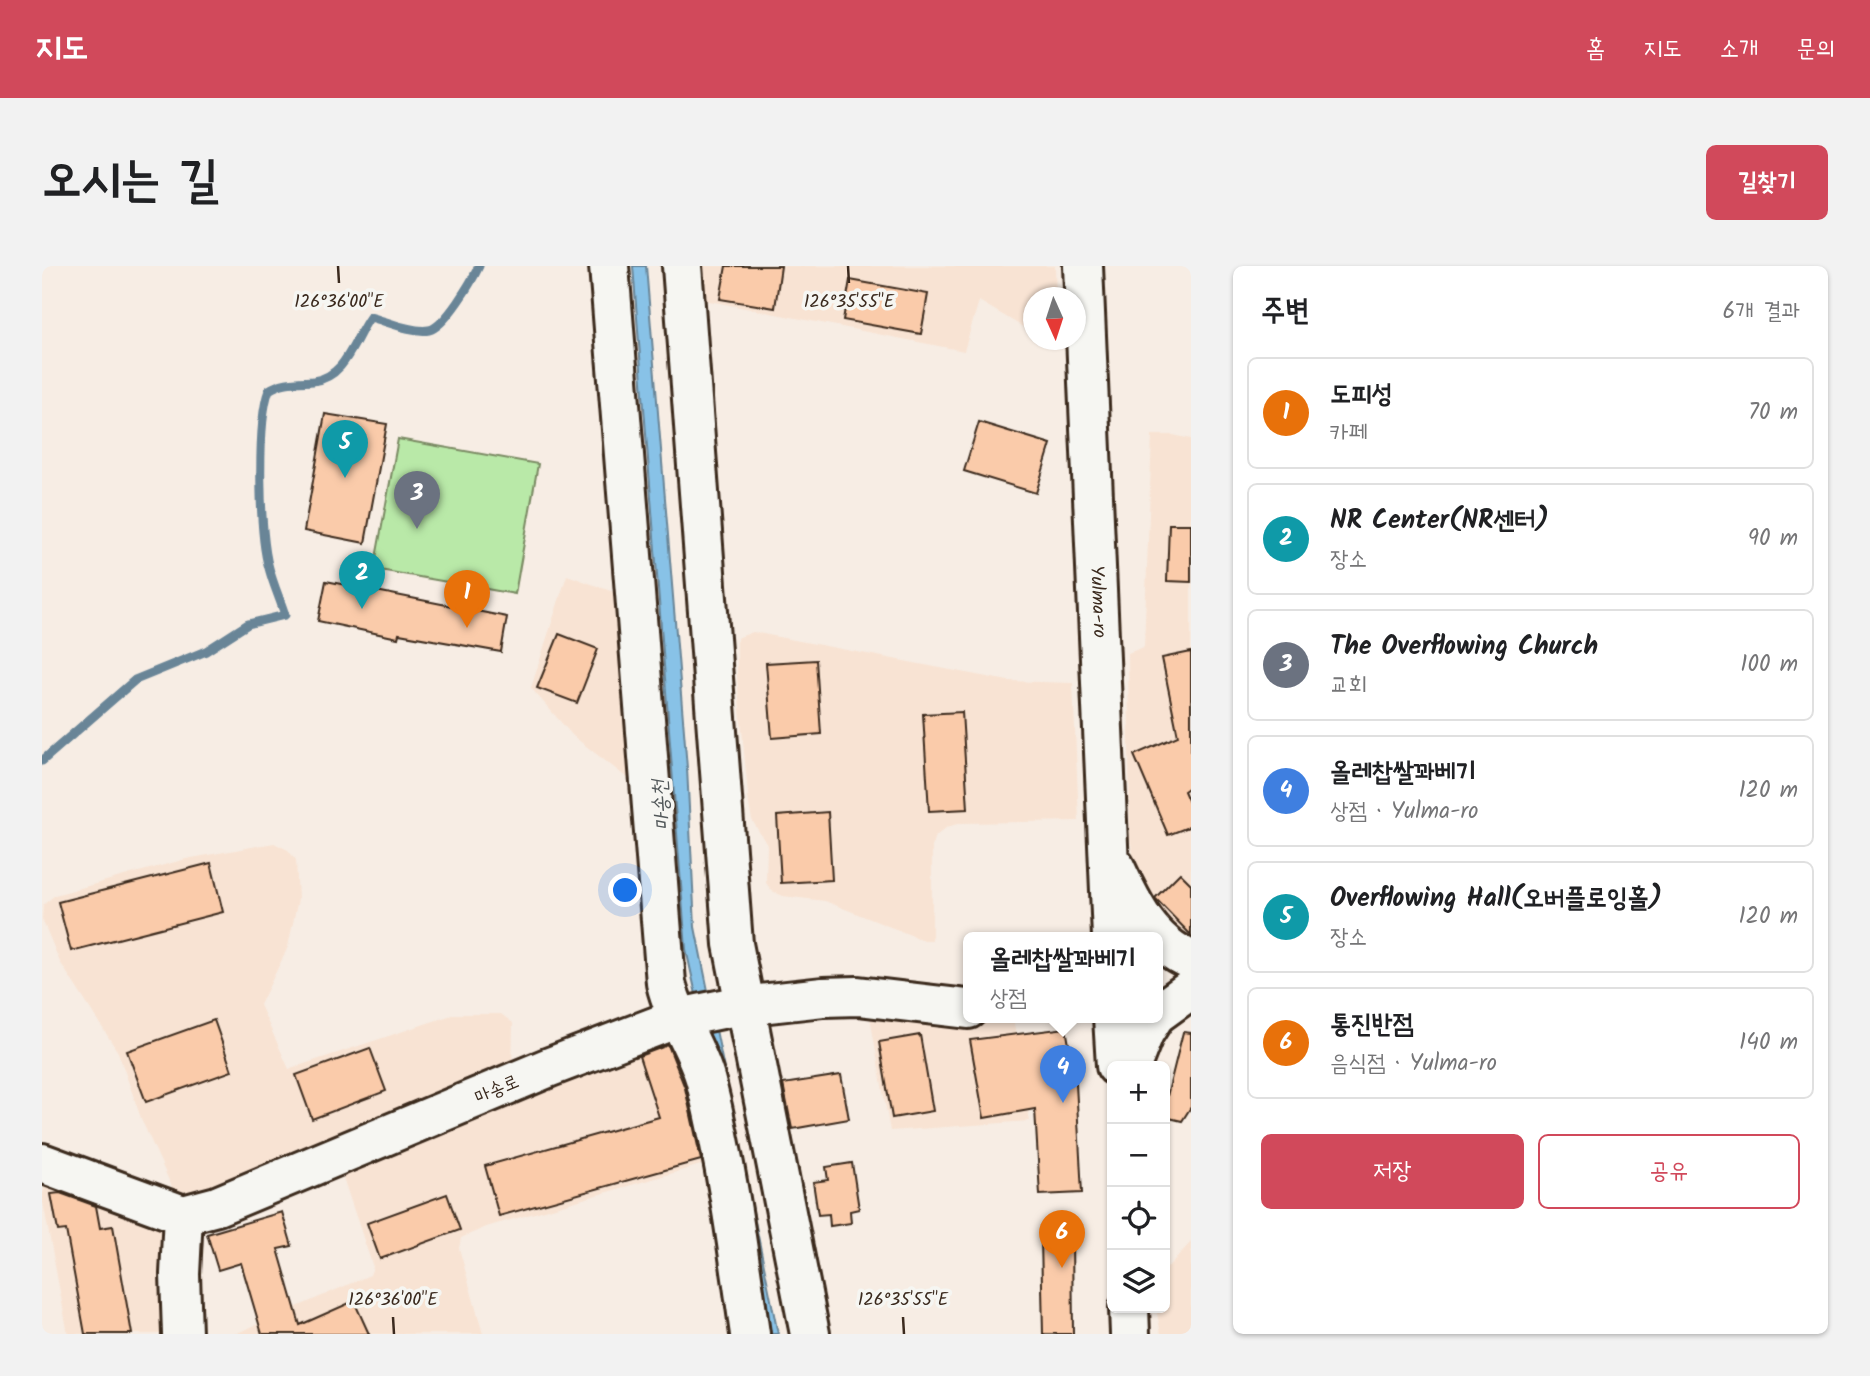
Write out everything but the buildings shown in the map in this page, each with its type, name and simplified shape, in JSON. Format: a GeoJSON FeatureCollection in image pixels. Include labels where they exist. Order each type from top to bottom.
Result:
{"type":"FeatureCollection","features":[{"type":"Feature","properties":{"kind":"street"},"geometry":{"type":"LineString","coordinates":[[609,266],[666,983],[684,1017],[705,1079],[728,1179],[750,1334]]}},
{"type":"Feature","properties":{"kind":"street"},"geometry":{"type":"LineString","coordinates":[[682,266],[739,1006],[810,1334]]}},
{"type":"Feature","properties":{"kind":"street","name":"Yulma-ro"},"geometry":{"type":"LineString","coordinates":[[1083,266],[1112,932]]}},
{"type":"Feature","properties":{"kind":"street"},"geometry":{"type":"LineString","coordinates":[[1108,852],[1134,908],[1152,932]]}},
{"type":"Feature","properties":{"kind":"street"},"geometry":{"type":"LineString","coordinates":[[1163,942],[1191,960]]}},
{"type":"Feature","properties":{"kind":"street"},"geometry":{"type":"LineString","coordinates":[[1163,978],[1191,976]]}},
{"type":"Feature","properties":{"kind":"street"},"geometry":{"type":"LineString","coordinates":[[1163,1009],[1191,989]]}},
{"type":"Feature","properties":{"kind":"street","name":"마송로"},"geometry":{"type":"LineString","coordinates":[[183,1215],[217,1206],[550,1067],[684,1017],[739,1006],[823,997],[858,996],[963,1008]]}},
{"type":"Feature","properties":{"kind":"street"},"geometry":{"type":"LineString","coordinates":[[1113,1023],[1116,1061]]}},
{"type":"Feature","properties":{"kind":"street"},"geometry":{"type":"LineString","coordinates":[[1132,1061],[1150,1023]]}},
{"type":"Feature","properties":{"kind":"street"},"geometry":{"type":"LineString","coordinates":[[42,1163],[183,1215],[180,1274],[182,1334]]}},
{"type":"Feature","properties":{"kind":"street"},"geometry":{"type":"LineString","coordinates":[[1129,1313],[1130,1334]]}},
{"type":"Feature","properties":{"kind":"shaded area"},"geometry":{"type":"Polygon","coordinates":[[[697,266],[1055,266],[1056,287],[1023,287],[1023,327],[979,301],[964,351],[699,299],[697,266]]]}},
{"type":"Feature","properties":{"kind":"shaded area"},"geometry":{"type":"Polygon","coordinates":[[[1152,435],[1173,435],[1191,439],[1191,940],[1169,927],[1138,877],[1130,840],[1128,653],[1144,647],[1152,435]]]}},
{"type":"Feature","properties":{"kind":"shaded area"},"geometry":{"type":"Polygon","coordinates":[[[567,575],[627,597],[639,787],[573,736],[531,688],[567,575]]]}},
{"type":"Feature","properties":{"kind":"shaded area"},"geometry":{"type":"Polygon","coordinates":[[[753,632],[1008,681],[1073,683],[1079,821],[961,823],[947,827],[936,836],[932,847],[932,940],[923,940],[825,901],[783,896],[772,891],[766,883],[767,845],[752,820],[749,805],[737,676],[737,638],[753,632]]]}},
{"type":"Feature","properties":{"kind":"shaded area"},"geometry":{"type":"Polygon","coordinates":[[[274,843],[288,850],[296,860],[298,899],[288,947],[260,1005],[289,1069],[455,1014],[501,1014],[513,1023],[512,1077],[201,1198],[177,1198],[142,1121],[118,1052],[60,962],[42,919],[43,905],[55,895],[186,859],[274,843]]]}},
{"type":"Feature","properties":{"kind":"shaded area"},"geometry":{"type":"Polygon","coordinates":[[[876,1011],[963,1018],[963,1023],[1014,1023],[1030,1121],[890,1131],[870,1017],[876,1011]]]}},
{"type":"Feature","properties":{"kind":"shaded area"},"geometry":{"type":"Polygon","coordinates":[[[667,1028],[718,1160],[486,1227],[461,1238],[459,1248],[483,1334],[235,1334],[370,1275],[373,1267],[338,1163],[667,1028]]]}},
{"type":"Feature","properties":{"kind":"shaded area"},"geometry":{"type":"Polygon","coordinates":[[[46,1183],[151,1216],[167,1232],[170,1334],[68,1334],[42,1197],[46,1183]]]}},
{"type":"Feature","properties":{"kind":"shaded area"},"geometry":{"type":"Polygon","coordinates":[[[1191,1242],[1191,1334],[1161,1334],[1157,1313],[1170,1313],[1170,1265],[1191,1242]]]}},
{"type":"Feature","properties":{"kind":"green space"},"geometry":{"type":"Polygon","coordinates":[[[398,439],[538,464],[515,594],[374,569],[398,439]]]}},
{"type":"Feature","properties":{"kind":"water"},"geometry":{"type":"Polygon","coordinates":[[[633,266],[646,266],[687,768],[695,927],[778,1334],[771,1334],[686,949],[633,266]]]}},
{"type":"Feature","properties":{"kind":"waterway"},"geometry":{"type":"LineString","coordinates":[[42,761],[135,680],[206,651],[248,624],[285,615],[269,568],[263,531],[261,451],[269,390],[284,383],[313,381],[333,373],[348,356],[370,317],[415,330],[435,327],[457,302],[479,266]]}},
{"type":"Feature","properties":{"kind":"place","name":"Overflowing Hall(오버플로잉홀)"},"geometry":{"type":"Point","coordinates":[345,478]}},
{"type":"Feature","properties":{"kind":"place","name":"The Overflowing Church"},"geometry":{"type":"Point","coordinates":[417,529]}},
{"type":"Feature","properties":{"kind":"place","name":"NR Center(NR센터)"},"geometry":{"type":"Point","coordinates":[362,609]}},
{"type":"Feature","properties":{"kind":"place","name":"도피성"},"geometry":{"type":"Point","coordinates":[467,628]}},
{"type":"Feature","properties":{"kind":"place","name":"올레찹쌀꽈베기"},"geometry":{"type":"Point","coordinates":[1063,1103]}},
{"type":"Feature","properties":{"kind":"place","name":"통진반점"},"geometry":{"type":"Point","coordinates":[1062,1268]}},
{"type":"Feature","properties":{"kind":"water label","name":"마송천"},"geometry":{"type":"Point","coordinates":[662,805]}}]}
